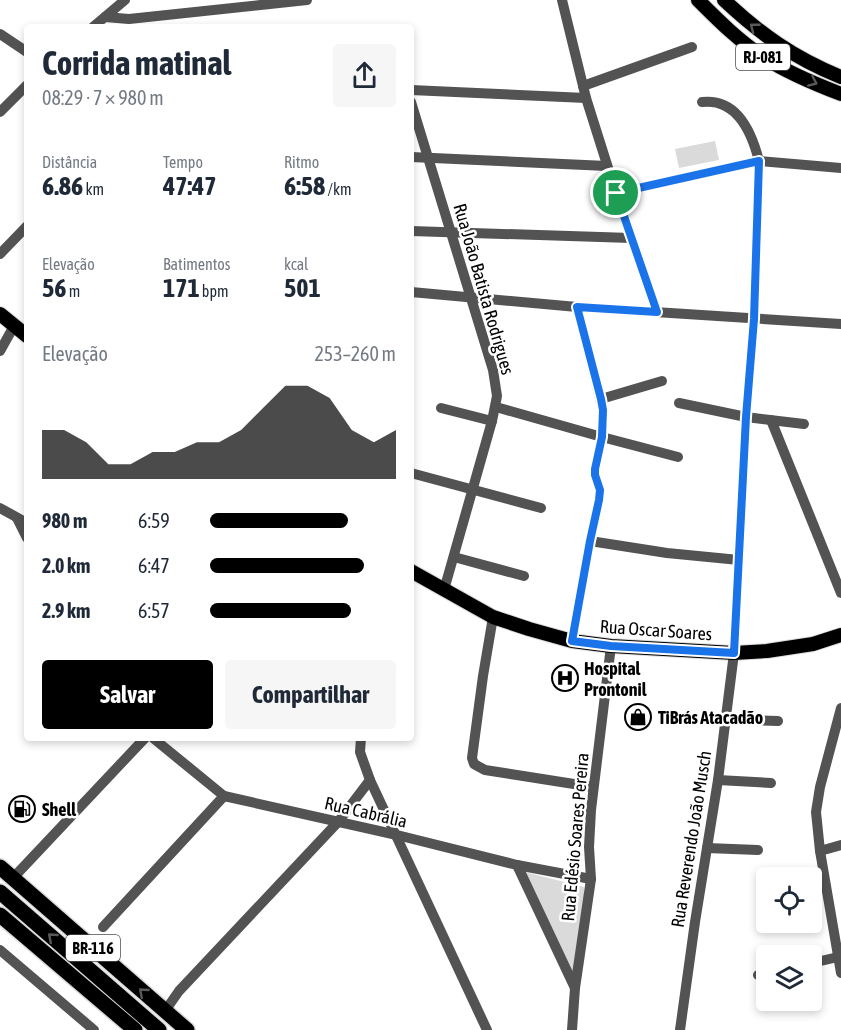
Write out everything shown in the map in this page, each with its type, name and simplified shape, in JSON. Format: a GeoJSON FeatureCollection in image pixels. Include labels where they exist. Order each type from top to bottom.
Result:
{"type":"FeatureCollection","features":[{"type":"Feature","properties":{"kind":"highway","name":"BR-116"},"geometry":{"type":"LineString","coordinates":[[0,867],[187,1030]]}},
{"type":"Feature","properties":{"kind":"highway","name":"BR-116"},"geometry":{"type":"LineString","coordinates":[[0,892],[159,1030]]}},
{"type":"Feature","properties":{"kind":"highway","name":"BR-116"},"geometry":{"type":"LineString","coordinates":[[0,915],[6,926],[135,1030]]}},
{"type":"Feature","properties":{"kind":"main road","name":"RJ-081"},"geometry":{"type":"LineString","coordinates":[[698,0],[730,31],[766,59],[841,94]]}},
{"type":"Feature","properties":{"kind":"main road","name":"RJ-081"},"geometry":{"type":"LineString","coordinates":[[724,0],[772,41],[791,53],[841,77]]}},
{"type":"Feature","properties":{"kind":"main road"},"geometry":{"type":"LineString","coordinates":[[0,314],[24,334]]}},
{"type":"Feature","properties":{"kind":"main road","name":"Rua Oscar Soares"},"geometry":{"type":"LineString","coordinates":[[414,573],[493,617],[572,641],[611,646],[734,653],[813,644],[841,635]]}},
{"type":"Feature","properties":{"kind":"street"},"geometry":{"type":"LineString","coordinates":[[97,24],[125,0]]}},
{"type":"Feature","properties":{"kind":"street"},"geometry":{"type":"LineString","coordinates":[[105,17],[129,19],[307,0]]}},
{"type":"Feature","properties":{"kind":"street"},"geometry":{"type":"LineString","coordinates":[[562,0],[586,98],[657,312]]}},
{"type":"Feature","properties":{"kind":"street"},"geometry":{"type":"LineString","coordinates":[[0,34],[24,50]]}},
{"type":"Feature","properties":{"kind":"street"},"geometry":{"type":"LineString","coordinates":[[583,87],[692,47]]}},
{"type":"Feature","properties":{"kind":"street"},"geometry":{"type":"LineString","coordinates":[[0,112],[24,88]]}},
{"type":"Feature","properties":{"kind":"street"},"geometry":{"type":"LineString","coordinates":[[414,90],[586,98]]}},
{"type":"Feature","properties":{"kind":"street"},"geometry":{"type":"LineString","coordinates":[[702,102],[719,104],[741,119],[752,137],[759,161]]}},
{"type":"Feature","properties":{"kind":"street","name":"Rua João Batista Rodrigues"},"geometry":{"type":"LineString","coordinates":[[414,111],[493,370],[497,396],[496,407],[444,590]]}},
{"type":"Feature","properties":{"kind":"street"},"geometry":{"type":"LineString","coordinates":[[414,157],[608,166]]}},
{"type":"Feature","properties":{"kind":"street"},"geometry":{"type":"LineString","coordinates":[[616,193],[759,161],[841,168]]}},
{"type":"Feature","properties":{"kind":"street","name":"Rua Reverendo João Musch"},"geometry":{"type":"LineString","coordinates":[[680,1030],[718,780],[734,653],[746,417],[754,319],[759,161]]}},
{"type":"Feature","properties":{"kind":"street"},"geometry":{"type":"LineString","coordinates":[[0,254],[24,229]]}},
{"type":"Feature","properties":{"kind":"street"},"geometry":{"type":"LineString","coordinates":[[414,231],[632,238]]}},
{"type":"Feature","properties":{"kind":"street"},"geometry":{"type":"LineString","coordinates":[[414,292],[577,307],[841,324]]}},
{"type":"Feature","properties":{"kind":"street"},"geometry":{"type":"LineString","coordinates":[[572,641],[600,495],[595,469],[602,437],[603,410],[577,307]]}},
{"type":"Feature","properties":{"kind":"street"},"geometry":{"type":"LineString","coordinates":[[0,351],[14,326]]}},
{"type":"Feature","properties":{"kind":"street"},"geometry":{"type":"LineString","coordinates":[[601,399],[662,381]]}},
{"type":"Feature","properties":{"kind":"street"},"geometry":{"type":"LineString","coordinates":[[679,404],[746,417],[804,424]]}},
{"type":"Feature","properties":{"kind":"street"},"geometry":{"type":"LineString","coordinates":[[496,407],[678,457]]}},
{"type":"Feature","properties":{"kind":"street"},"geometry":{"type":"LineString","coordinates":[[441,408],[492,421]]}},
{"type":"Feature","properties":{"kind":"street"},"geometry":{"type":"LineString","coordinates":[[771,420],[841,593]]}},
{"type":"Feature","properties":{"kind":"street"},"geometry":{"type":"LineString","coordinates":[[414,474],[541,508]]}},
{"type":"Feature","properties":{"kind":"street"},"geometry":{"type":"LineString","coordinates":[[0,508],[24,521]]}},
{"type":"Feature","properties":{"kind":"street"},"geometry":{"type":"LineString","coordinates":[[17,517],[24,532]]}},
{"type":"Feature","properties":{"kind":"street"},"geometry":{"type":"LineString","coordinates":[[590,541],[666,553],[739,560]]}},
{"type":"Feature","properties":{"kind":"street"},"geometry":{"type":"LineString","coordinates":[[454,557],[524,576]]}},
{"type":"Feature","properties":{"kind":"street"},"geometry":{"type":"LineString","coordinates":[[493,617],[476,724],[472,758],[474,764],[485,770],[593,787]]}},
{"type":"Feature","properties":{"kind":"street","name":"Rua Edésio Soares Pereira"},"geometry":{"type":"LineString","coordinates":[[572,1030],[575,988],[591,879],[589,847],[593,787],[611,646]]}},
{"type":"Feature","properties":{"kind":"street"},"geometry":{"type":"LineString","coordinates":[[841,708],[820,787],[816,812],[820,851],[836,912],[838,957],[841,971]]}},
{"type":"Feature","properties":{"kind":"street"},"geometry":{"type":"LineString","coordinates":[[725,719],[778,721]]}},
{"type":"Feature","properties":{"kind":"street"},"geometry":{"type":"LineString","coordinates":[[13,878],[142,741]]}},
{"type":"Feature","properties":{"kind":"street","name":"Rua Cabrália"},"geometry":{"type":"LineString","coordinates":[[157,741],[224,796],[517,865],[591,879]]}},
{"type":"Feature","properties":{"kind":"street"},"geometry":{"type":"LineString","coordinates":[[361,741],[360,752],[370,780],[487,1030]]}},
{"type":"Feature","properties":{"kind":"street"},"geometry":{"type":"LineString","coordinates":[[165,1011],[179,991],[338,822],[370,780]]}},
{"type":"Feature","properties":{"kind":"street"},"geometry":{"type":"LineString","coordinates":[[718,780],[771,783]]}},
{"type":"Feature","properties":{"kind":"street"},"geometry":{"type":"LineString","coordinates":[[103,927],[224,796]]}},
{"type":"Feature","properties":{"kind":"street"},"geometry":{"type":"LineString","coordinates":[[820,851],[841,845]]}},
{"type":"Feature","properties":{"kind":"street"},"geometry":{"type":"LineString","coordinates":[[707,848],[758,850]]}},
{"type":"Feature","properties":{"kind":"street"},"geometry":{"type":"LineString","coordinates":[[517,865],[575,988]]}},
{"type":"Feature","properties":{"kind":"street"},"geometry":{"type":"LineString","coordinates":[[0,950],[94,1030]]}},
{"type":"Feature","properties":{"kind":"street"},"geometry":{"type":"LineString","coordinates":[[822,961],[838,957]]}},
{"type":"Feature","properties":{"kind":"shaded area"},"geometry":{"type":"Polygon","coordinates":[[[715,141],[719,160],[679,168],[675,149],[715,141]]]}},
{"type":"Feature","properties":{"kind":"shaded area"},"geometry":{"type":"Polygon","coordinates":[[[525,872],[584,887],[575,976],[525,872]]]}},
{"type":"Feature","properties":{"kind":"place","name":"Hospital Prontonil"},"geometry":{"type":"Point","coordinates":[565,678]}},
{"type":"Feature","properties":{"kind":"place","name":"TiBrás Atacadão"},"geometry":{"type":"Point","coordinates":[638,717]}},
{"type":"Feature","properties":{"kind":"place","name":"Shell"},"geometry":{"type":"Point","coordinates":[22,809]}},
{"type":"Feature","properties":{"kind":"route"},"geometry":{"type":"LineString","coordinates":[[759,161],[754,319],[746,417],[734,653],[673,651],[572,641],[599,500],[600,490],[595,469],[603,424],[601,399],[577,307],[657,312],[616,193],[759,161]]}}]}
